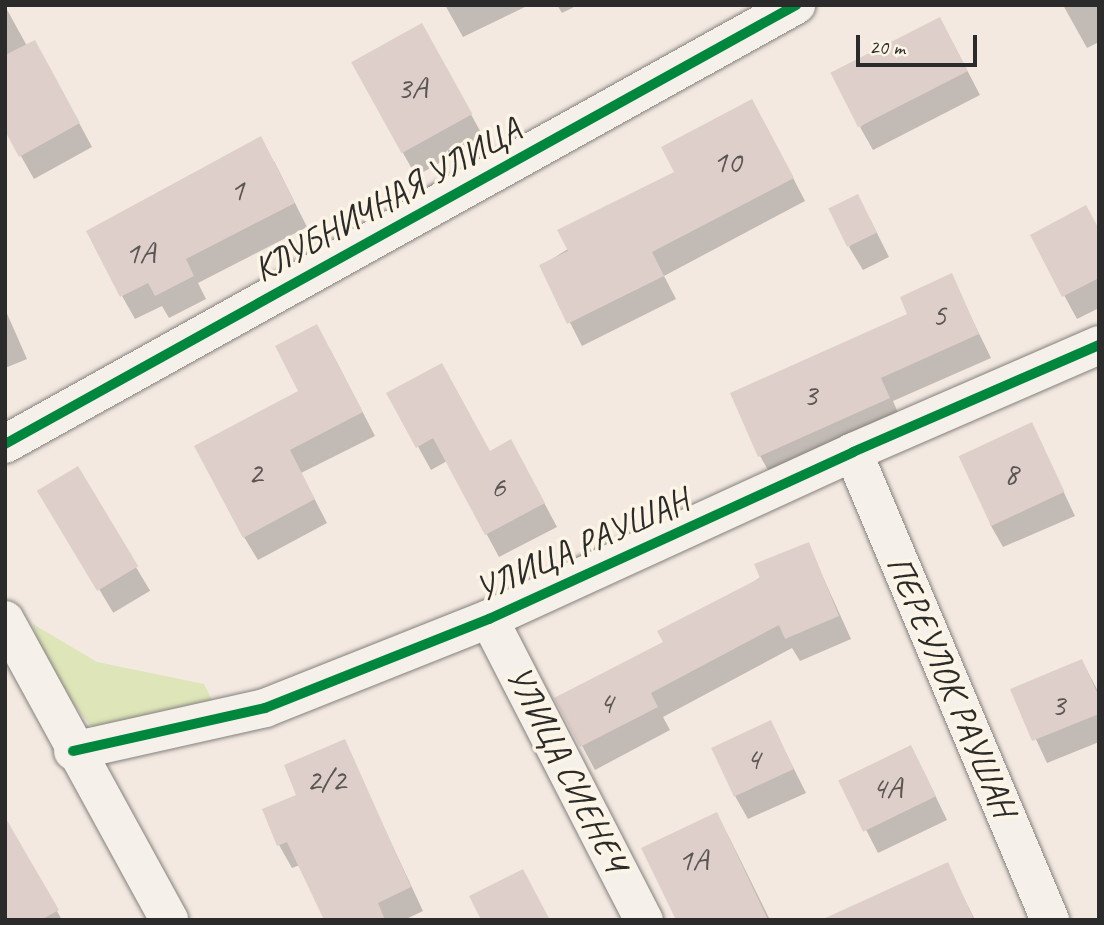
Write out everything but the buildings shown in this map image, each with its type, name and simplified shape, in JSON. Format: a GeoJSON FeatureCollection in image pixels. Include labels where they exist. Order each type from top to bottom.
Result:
{"type":"FeatureCollection","features":[{"type":"Feature","properties":{"kind":"street","name":"КЛУБНИЧНАЯ УЛИЦА"},"geometry":{"type":"LineString","coordinates":[[5,444],[796,5]]}},
{"type":"Feature","properties":{"kind":"street","name":"УЛИЦА РАУШАН"},"geometry":{"type":"LineString","coordinates":[[73,751],[265,708],[489,618],[853,452],[1099,345]]}},
{"type":"Feature","properties":{"kind":"street","name":"ПЕРЕУЛОК РАУШАН"},"geometry":{"type":"LineString","coordinates":[[853,452],[1050,920]]}},
{"type":"Feature","properties":{"kind":"street","name":"УЛИЦА СИЕНЕЧ"},"geometry":{"type":"LineString","coordinates":[[489,618],[644,920]]}},
{"type":"Feature","properties":{"kind":"street"},"geometry":{"type":"LineString","coordinates":[[5,620],[73,751],[169,920]]}},
{"type":"Feature","properties":{"kind":"green space"},"geometry":{"type":"Polygon","coordinates":[[[33,624],[97,662],[204,684],[213,702],[97,734],[46,669],[33,624]]]}},
{"type":"Feature","properties":{"kind":"cycle path"},"geometry":{"type":"LineString","coordinates":[[5,444],[796,5]]}},
{"type":"Feature","properties":{"kind":"cycle path"},"geometry":{"type":"LineString","coordinates":[[73,751],[265,708],[489,619],[853,452],[1099,345]]}}]}
